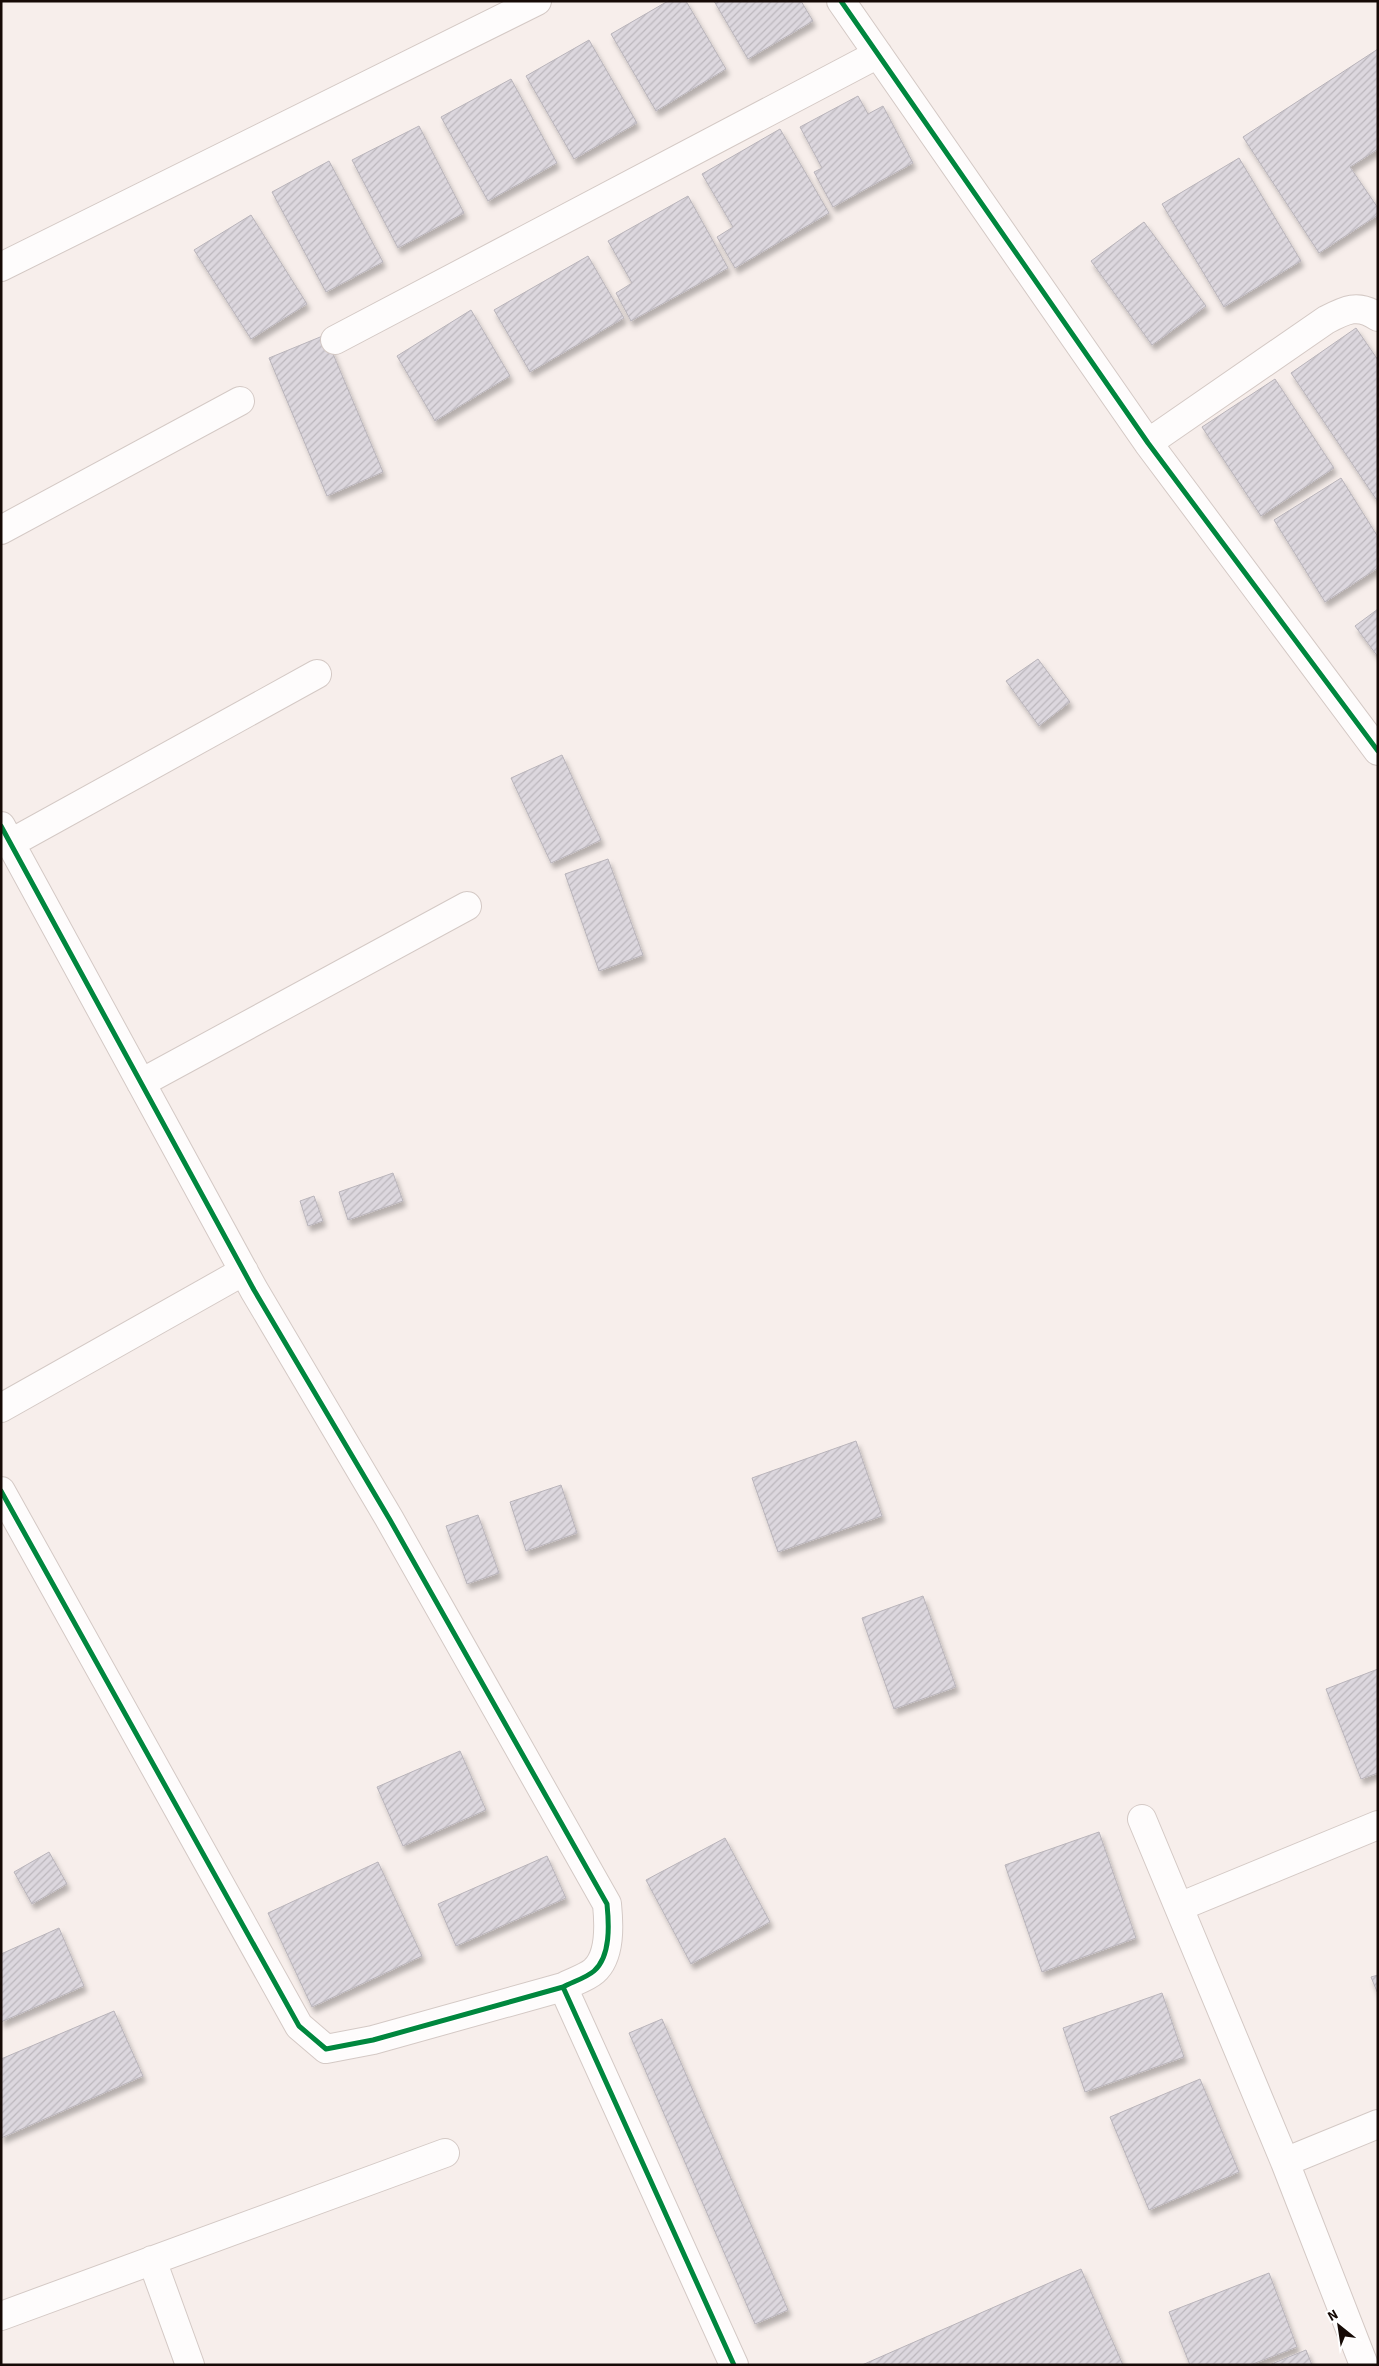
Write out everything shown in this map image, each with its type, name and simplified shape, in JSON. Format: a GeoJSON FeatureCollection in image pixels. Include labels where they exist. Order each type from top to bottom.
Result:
{"type":"FeatureCollection","features":[{"type":"Feature","properties":{"kind":"street"},"geometry":{"type":"LineString","coordinates":[[1,266],[537,1]]}},
{"type":"Feature","properties":{"kind":"street"},"geometry":{"type":"LineString","coordinates":[[848,3],[878,54],[1148,443],[1378,750]]}},
{"type":"Feature","properties":{"kind":"street"},"geometry":{"type":"LineString","coordinates":[[335,340],[878,54]]}},
{"type":"Feature","properties":{"kind":"street"},"geometry":{"type":"LineString","coordinates":[[1148,443],[1326,320],[1348,308],[1370,312],[1378,317]]}},
{"type":"Feature","properties":{"kind":"street"},"geometry":{"type":"LineString","coordinates":[[1,530],[240,401]]}},
{"type":"Feature","properties":{"kind":"street"},"geometry":{"type":"LineString","coordinates":[[1,1491],[299,2026],[326,2049],[373,2040],[563,1987],[594,1971],[605,1951],[610,1930],[607,1904],[390,1520],[244,1271],[6,835],[317,674]]}},
{"type":"Feature","properties":{"kind":"street"},"geometry":{"type":"LineString","coordinates":[[141,1083],[467,906]]}},
{"type":"Feature","properties":{"kind":"street"},"geometry":{"type":"LineString","coordinates":[[1,1408],[244,1271]]}},
{"type":"Feature","properties":{"kind":"street"},"geometry":{"type":"LineString","coordinates":[[1142,1819],[1285,2162],[1364,2365]]}},
{"type":"Feature","properties":{"kind":"street"},"geometry":{"type":"LineString","coordinates":[[1179,1907],[1378,1825]]}},
{"type":"Feature","properties":{"kind":"street"},"geometry":{"type":"LineString","coordinates":[[563,1987],[734,2365]]}},
{"type":"Feature","properties":{"kind":"street"},"geometry":{"type":"LineString","coordinates":[[1285,2162],[1378,2124]]}},
{"type":"Feature","properties":{"kind":"street"},"geometry":{"type":"LineString","coordinates":[[1,2316],[445,2154]]}},
{"type":"Feature","properties":{"kind":"street"},"geometry":{"type":"LineString","coordinates":[[152,2260],[190,2365]]}},
{"type":"Feature","properties":{"kind":"building"},"geometry":{"type":"Polygon","coordinates":[[[668,1],[686,1],[726,69],[656,111],[611,34],[668,1]]]}},
{"type":"Feature","properties":{"kind":"building"},"geometry":{"type":"Polygon","coordinates":[[[714,1],[801,1],[813,21],[748,59],[714,1]]]}},
{"type":"Feature","properties":{"kind":"building"},"geometry":{"type":"Polygon","coordinates":[[[589,40],[637,123],[574,159],[526,76],[589,40]]]}},
{"type":"Feature","properties":{"kind":"building"},"geometry":{"type":"Polygon","coordinates":[[[1378,49],[1378,149],[1350,167],[1378,208],[1378,215],[1319,253],[1243,137],[1378,49]]]}},
{"type":"Feature","properties":{"kind":"building"},"geometry":{"type":"Polygon","coordinates":[[[511,79],[557,163],[488,201],[441,117],[511,79]]]}},
{"type":"Feature","properties":{"kind":"building"},"geometry":{"type":"Polygon","coordinates":[[[858,96],[868,114],[883,106],[913,163],[833,207],[814,172],[822,168],[800,127],[858,96]]]}},
{"type":"Feature","properties":{"kind":"building"},"geometry":{"type":"Polygon","coordinates":[[[419,126],[464,213],[398,248],[352,160],[419,126]]]}},
{"type":"Feature","properties":{"kind":"building"},"geometry":{"type":"Polygon","coordinates":[[[780,129],[829,213],[735,268],[717,237],[733,227],[702,174],[780,129]]]}},
{"type":"Feature","properties":{"kind":"building"},"geometry":{"type":"Polygon","coordinates":[[[1239,158],[1301,261],[1224,307],[1162,204],[1239,158]]]}},
{"type":"Feature","properties":{"kind":"building"},"geometry":{"type":"Polygon","coordinates":[[[329,161],[383,262],[326,292],[272,192],[329,161]]]}},
{"type":"Feature","properties":{"kind":"building"},"geometry":{"type":"Polygon","coordinates":[[[688,196],[728,268],[631,321],[616,293],[632,283],[608,241],[688,196]]]}},
{"type":"Feature","properties":{"kind":"building"},"geometry":{"type":"Polygon","coordinates":[[[251,215],[307,304],[251,339],[194,250],[251,215]]]}},
{"type":"Feature","properties":{"kind":"building"},"geometry":{"type":"Polygon","coordinates":[[[1144,222],[1206,306],[1152,345],[1091,261],[1144,222]]]}},
{"type":"Feature","properties":{"kind":"building"},"geometry":{"type":"Polygon","coordinates":[[[588,256],[624,318],[530,372],[494,310],[588,256]]]}},
{"type":"Feature","properties":{"kind":"building"},"geometry":{"type":"Polygon","coordinates":[[[471,310],[510,376],[435,421],[397,356],[471,310]]]}},
{"type":"Feature","properties":{"kind":"building"},"geometry":{"type":"Polygon","coordinates":[[[1356,328],[1378,360],[1378,502],[1291,373],[1356,328]]]}},
{"type":"Feature","properties":{"kind":"building"},"geometry":{"type":"Polygon","coordinates":[[[325,335],[383,472],[327,496],[269,358],[325,335]]]}},
{"type":"Feature","properties":{"kind":"building"},"geometry":{"type":"Polygon","coordinates":[[[1275,379],[1334,468],[1261,516],[1202,427],[1275,379]]]}},
{"type":"Feature","properties":{"kind":"building"},"geometry":{"type":"Polygon","coordinates":[[[1341,478],[1378,537],[1378,568],[1325,602],[1274,520],[1341,478]]]}},
{"type":"Feature","properties":{"kind":"building"},"geometry":{"type":"Polygon","coordinates":[[[1378,609],[1378,657],[1355,626],[1378,609]]]}},
{"type":"Feature","properties":{"kind":"building"},"geometry":{"type":"Polygon","coordinates":[[[1038,659],[1070,702],[1039,726],[1006,681],[1038,659]]]}},
{"type":"Feature","properties":{"kind":"building"},"geometry":{"type":"Polygon","coordinates":[[[562,755],[601,840],[551,863],[511,778],[562,755]]]}},
{"type":"Feature","properties":{"kind":"building"},"geometry":{"type":"Polygon","coordinates":[[[608,859],[643,955],[599,971],[565,874],[608,859]]]}},
{"type":"Feature","properties":{"kind":"building"},"geometry":{"type":"Polygon","coordinates":[[[393,1173],[403,1201],[348,1220],[339,1192],[393,1173]]]}},
{"type":"Feature","properties":{"kind":"building"},"geometry":{"type":"Polygon","coordinates":[[[314,1196],[323,1221],[308,1226],[300,1201],[314,1196]]]}},
{"type":"Feature","properties":{"kind":"building"},"geometry":{"type":"Polygon","coordinates":[[[856,1441],[882,1516],[778,1552],[752,1478],[856,1441]]]}},
{"type":"Feature","properties":{"kind":"building"},"geometry":{"type":"Polygon","coordinates":[[[561,1485],[577,1533],[526,1551],[510,1502],[561,1485]]]}},
{"type":"Feature","properties":{"kind":"building"},"geometry":{"type":"Polygon","coordinates":[[[478,1515],[499,1573],[467,1584],[446,1526],[478,1515]]]}},
{"type":"Feature","properties":{"kind":"building"},"geometry":{"type":"Polygon","coordinates":[[[923,1596],[956,1687],[894,1709],[862,1618],[923,1596]]]}},
{"type":"Feature","properties":{"kind":"building"},"geometry":{"type":"Polygon","coordinates":[[[1378,1669],[1378,1773],[1361,1779],[1326,1689],[1378,1669]]]}},
{"type":"Feature","properties":{"kind":"building"},"geometry":{"type":"Polygon","coordinates":[[[460,1751],[486,1810],[403,1846],[377,1787],[460,1751]]]}},
{"type":"Feature","properties":{"kind":"building"},"geometry":{"type":"Polygon","coordinates":[[[1099,1832],[1136,1938],[1042,1972],[1005,1865],[1099,1832]]]}},
{"type":"Feature","properties":{"kind":"building"},"geometry":{"type":"Polygon","coordinates":[[[725,1838],[770,1922],[691,1964],[646,1880],[725,1838]]]}},
{"type":"Feature","properties":{"kind":"building"},"geometry":{"type":"Polygon","coordinates":[[[49,1852],[67,1884],[32,1904],[14,1872],[49,1852]]]}},
{"type":"Feature","properties":{"kind":"building"},"geometry":{"type":"Polygon","coordinates":[[[547,1856],[566,1898],[456,1946],[438,1904],[547,1856]]]}},
{"type":"Feature","properties":{"kind":"building"},"geometry":{"type":"Polygon","coordinates":[[[378,1862],[422,1956],[312,2007],[268,1913],[378,1862]]]}},
{"type":"Feature","properties":{"kind":"building"},"geometry":{"type":"Polygon","coordinates":[[[59,1928],[84,1986],[1,2022],[1,1954],[59,1928]]]}},
{"type":"Feature","properties":{"kind":"building"},"geometry":{"type":"Polygon","coordinates":[[[1378,1975],[1378,1994],[1371,1977],[1378,1975]]]}},
{"type":"Feature","properties":{"kind":"building"},"geometry":{"type":"Polygon","coordinates":[[[1162,1993],[1184,2057],[1085,2092],[1063,2028],[1162,1993]]]}},
{"type":"Feature","properties":{"kind":"building"},"geometry":{"type":"Polygon","coordinates":[[[114,2011],[143,2076],[1,2138],[1,2059],[114,2011]]]}},
{"type":"Feature","properties":{"kind":"building"},"geometry":{"type":"Polygon","coordinates":[[[662,2019],[788,2310],[755,2324],[629,2033],[662,2019]]]}},
{"type":"Feature","properties":{"kind":"building"},"geometry":{"type":"Polygon","coordinates":[[[1200,2079],[1239,2172],[1149,2210],[1110,2117],[1200,2079]]]}},
{"type":"Feature","properties":{"kind":"building"},"geometry":{"type":"Polygon","coordinates":[[[1081,2269],[1123,2365],[862,2365],[1081,2269]]]}},
{"type":"Feature","properties":{"kind":"building"},"geometry":{"type":"Polygon","coordinates":[[[1269,2273],[1297,2347],[1250,2365],[1190,2365],[1169,2312],[1269,2273]]]}},
{"type":"Feature","properties":{"kind":"building"},"geometry":{"type":"Polygon","coordinates":[[[1306,2350],[1312,2365],[1269,2365],[1306,2350]]]}},
{"type":"Feature","properties":{"kind":"cycle path"},"geometry":{"type":"LineString","coordinates":[[841,1],[1148,443],[1378,751]]}},
{"type":"Feature","properties":{"kind":"cycle path"},"geometry":{"type":"LineString","coordinates":[[1,826],[254,1290],[390,1520],[607,1904],[608,1939],[600,1965],[583,1978],[563,1987],[734,2365]]}},
{"type":"Feature","properties":{"kind":"cycle path"},"geometry":{"type":"LineString","coordinates":[[1,1491],[299,2026],[326,2049],[373,2040],[563,1987]]}}]}
